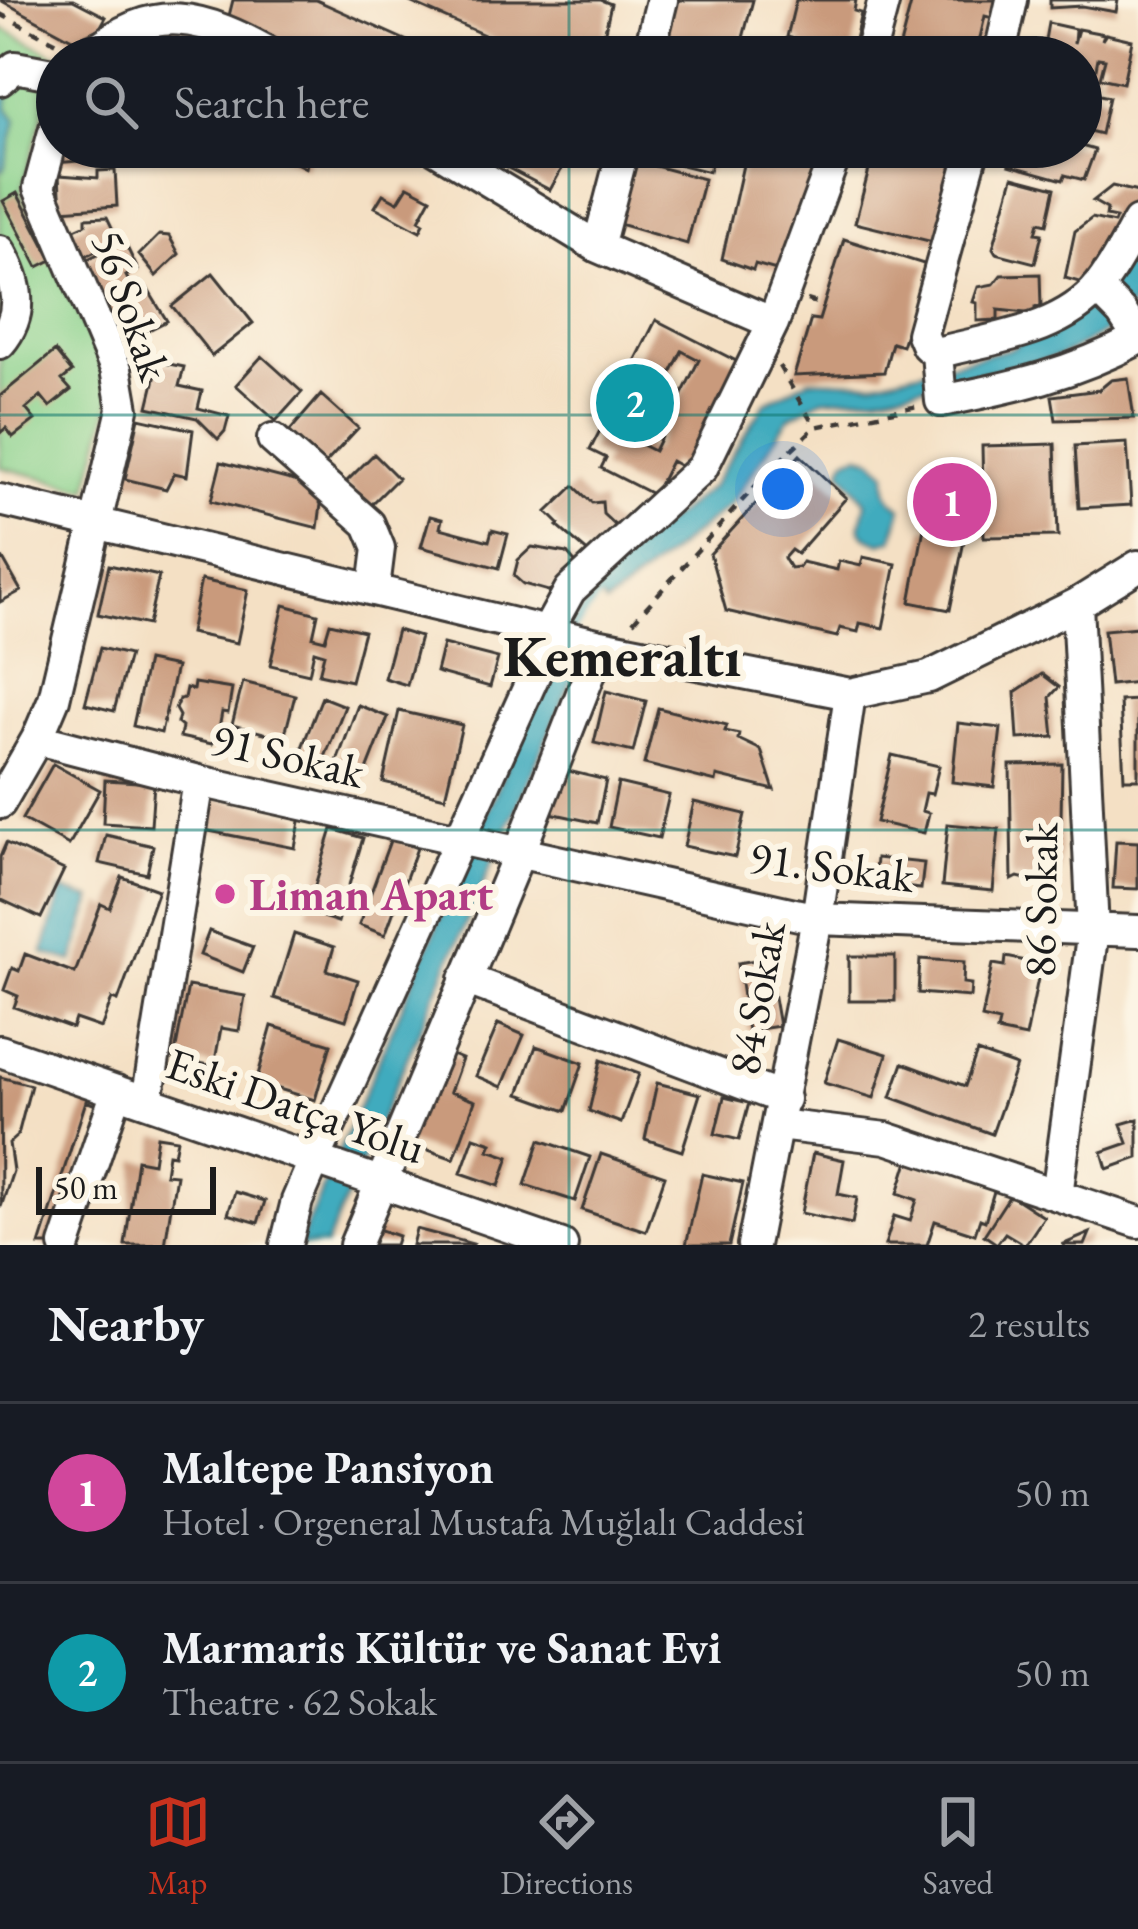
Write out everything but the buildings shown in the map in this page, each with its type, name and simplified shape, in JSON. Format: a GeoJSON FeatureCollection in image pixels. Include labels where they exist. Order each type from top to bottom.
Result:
{"type":"FeatureCollection","features":[{"type":"Feature","properties":{"kind":"street"},"geometry":{"type":"LineString","coordinates":[[875,36],[884,0]]}},
{"type":"Feature","properties":{"kind":"street"},"geometry":{"type":"LineString","coordinates":[[1004,36],[1012,0]]}},
{"type":"Feature","properties":{"kind":"street"},"geometry":{"type":"LineString","coordinates":[[651,36],[656,2]]}},
{"type":"Feature","properties":{"kind":"street"},"geometry":{"type":"LineString","coordinates":[[105,36],[130,14],[187,8],[216,11],[249,36]]}},
{"type":"Feature","properties":{"kind":"street"},"geometry":{"type":"LineString","coordinates":[[0,80],[15,67],[36,71]]}},
{"type":"Feature","properties":{"kind":"street","name":"56 Sokak"},"geometry":{"type":"LineString","coordinates":[[0,803],[54,699],[123,409],[116,369],[39,188],[44,168]]}},
{"type":"Feature","properties":{"kind":"street"},"geometry":{"type":"LineString","coordinates":[[468,168],[598,247],[772,323]]}},
{"type":"Feature","properties":{"kind":"street"},"geometry":{"type":"LineString","coordinates":[[598,247],[619,168]]}},
{"type":"Feature","properties":{"kind":"street"},"geometry":{"type":"LineString","coordinates":[[286,1245],[297,1201],[320,1161],[464,842],[571,590],[702,468],[772,323],[830,168]]}},
{"type":"Feature","properties":{"kind":"street"},"geometry":{"type":"LineString","coordinates":[[936,367],[970,168]]}},
{"type":"Feature","properties":{"kind":"street"},"geometry":{"type":"LineString","coordinates":[[936,367],[1046,380],[1090,364],[1120,315],[1138,222]]}},
{"type":"Feature","properties":{"kind":"street"},"geometry":{"type":"LineString","coordinates":[[0,251],[16,279],[13,326],[0,343]]}},
{"type":"Feature","properties":{"kind":"street"},"geometry":{"type":"LineString","coordinates":[[936,367],[1050,323],[1120,315]]}},
{"type":"Feature","properties":{"kind":"street"},"geometry":{"type":"LineString","coordinates":[[272,439],[369,524],[379,548],[374,588]]}},
{"type":"Feature","properties":{"kind":"street"},"geometry":{"type":"LineString","coordinates":[[0,500],[602,645],[850,694],[929,677],[1077,604],[1138,566]]}},
{"type":"Feature","properties":{"kind":"street","name":"86 Sokak"},"geometry":{"type":"LineString","coordinates":[[1057,1195],[1093,930],[1077,604]]}},
{"type":"Feature","properties":{"kind":"street"},"geometry":{"type":"LineString","coordinates":[[355,1245],[371,1179],[465,979],[513,850],[602,645]]}},
{"type":"Feature","properties":{"kind":"street","name":"84 Sokak"},"geometry":{"type":"LineString","coordinates":[[753,1245],[817,920],[850,694]]}},
{"type":"Feature","properties":{"kind":"street","name":"91 Sokak"},"geometry":{"type":"LineString","coordinates":[[37,739],[199,781],[513,850]]}},
{"type":"Feature","properties":{"kind":"street"},"geometry":{"type":"LineString","coordinates":[[147,1101],[199,781]]}},
{"type":"Feature","properties":{"kind":"street","name":"91. Sokak"},"geometry":{"type":"LineString","coordinates":[[513,850],[817,920],[1138,932]]}},
{"type":"Feature","properties":{"kind":"street"},"geometry":{"type":"LineString","coordinates":[[465,979],[781,1112],[886,1138],[1138,1222]]}},
{"type":"Feature","properties":{"kind":"street","name":"Eski Datça Yolu"},"geometry":{"type":"LineString","coordinates":[[0,1051],[562,1245]]}},
{"type":"Feature","properties":{"kind":"street"},"geometry":{"type":"LineString","coordinates":[[65,1245],[117,1090]]}},
{"type":"Feature","properties":{"kind":"path"},"geometry":{"type":"LineString","coordinates":[[0,14],[45,36]]}},
{"type":"Feature","properties":{"kind":"path"},"geometry":{"type":"LineString","coordinates":[[602,645],[815,427],[936,367]]}},
{"type":"Feature","properties":{"kind":"path"},"geometry":{"type":"LineString","coordinates":[[790,384],[815,427]]}},
{"type":"Feature","properties":{"kind":"green space"},"geometry":{"type":"Polygon","coordinates":[[[0,27],[36,45],[36,139],[21,192],[114,388],[88,489],[0,467],[0,27]]]}},
{"type":"Feature","properties":{"kind":"water"},"geometry":{"type":"Polygon","coordinates":[[[11,84],[15,91],[7,108],[16,120],[0,171],[0,89],[11,84]]]}},
{"type":"Feature","properties":{"kind":"water"},"geometry":{"type":"Polygon","coordinates":[[[1138,244],[1137,294],[1132,305],[1116,324],[1093,339],[1060,356],[880,395],[822,399],[790,417],[731,504],[606,605],[588,585],[712,486],[765,403],[810,379],[873,382],[1013,348],[1138,244]]]}},
{"type":"Feature","properties":{"kind":"water"},"geometry":{"type":"Polygon","coordinates":[[[860,454],[874,459],[887,472],[888,492],[902,508],[893,539],[881,543],[860,529],[866,502],[841,470],[846,458],[860,454]]]}},
{"type":"Feature","properties":{"kind":"water"},"geometry":{"type":"Polygon","coordinates":[[[549,669],[574,675],[326,1245],[298,1245],[549,669]]]}},
{"type":"Feature","properties":{"kind":"water"},"geometry":{"type":"Polygon","coordinates":[[[62,890],[92,899],[73,962],[43,953],[62,890]]]}},
{"type":"Feature","properties":{"kind":"waterway"},"geometry":{"type":"LineString","coordinates":[[571,631],[601,591]]}},
{"type":"Feature","properties":{"kind":"waterway"},"geometry":{"type":"LineString","coordinates":[[555,676],[566,645]]}},
{"type":"Feature","properties":{"kind":"place","name":"Marmaris Kültür ve Sanat Evi"},"geometry":{"type":"Point","coordinates":[635,403]}},
{"type":"Feature","properties":{"kind":"place","name":"Maltepe Pansiyon"},"geometry":{"type":"Point","coordinates":[952,502]}},
{"type":"Feature","properties":{"kind":"place","name":"Liman Apart"},"geometry":{"type":"Point","coordinates":[225,894]}},
{"type":"Feature","properties":{"kind":"district","name":"Kemeraltı"},"geometry":{"type":"Point","coordinates":[622,656]}}]}
